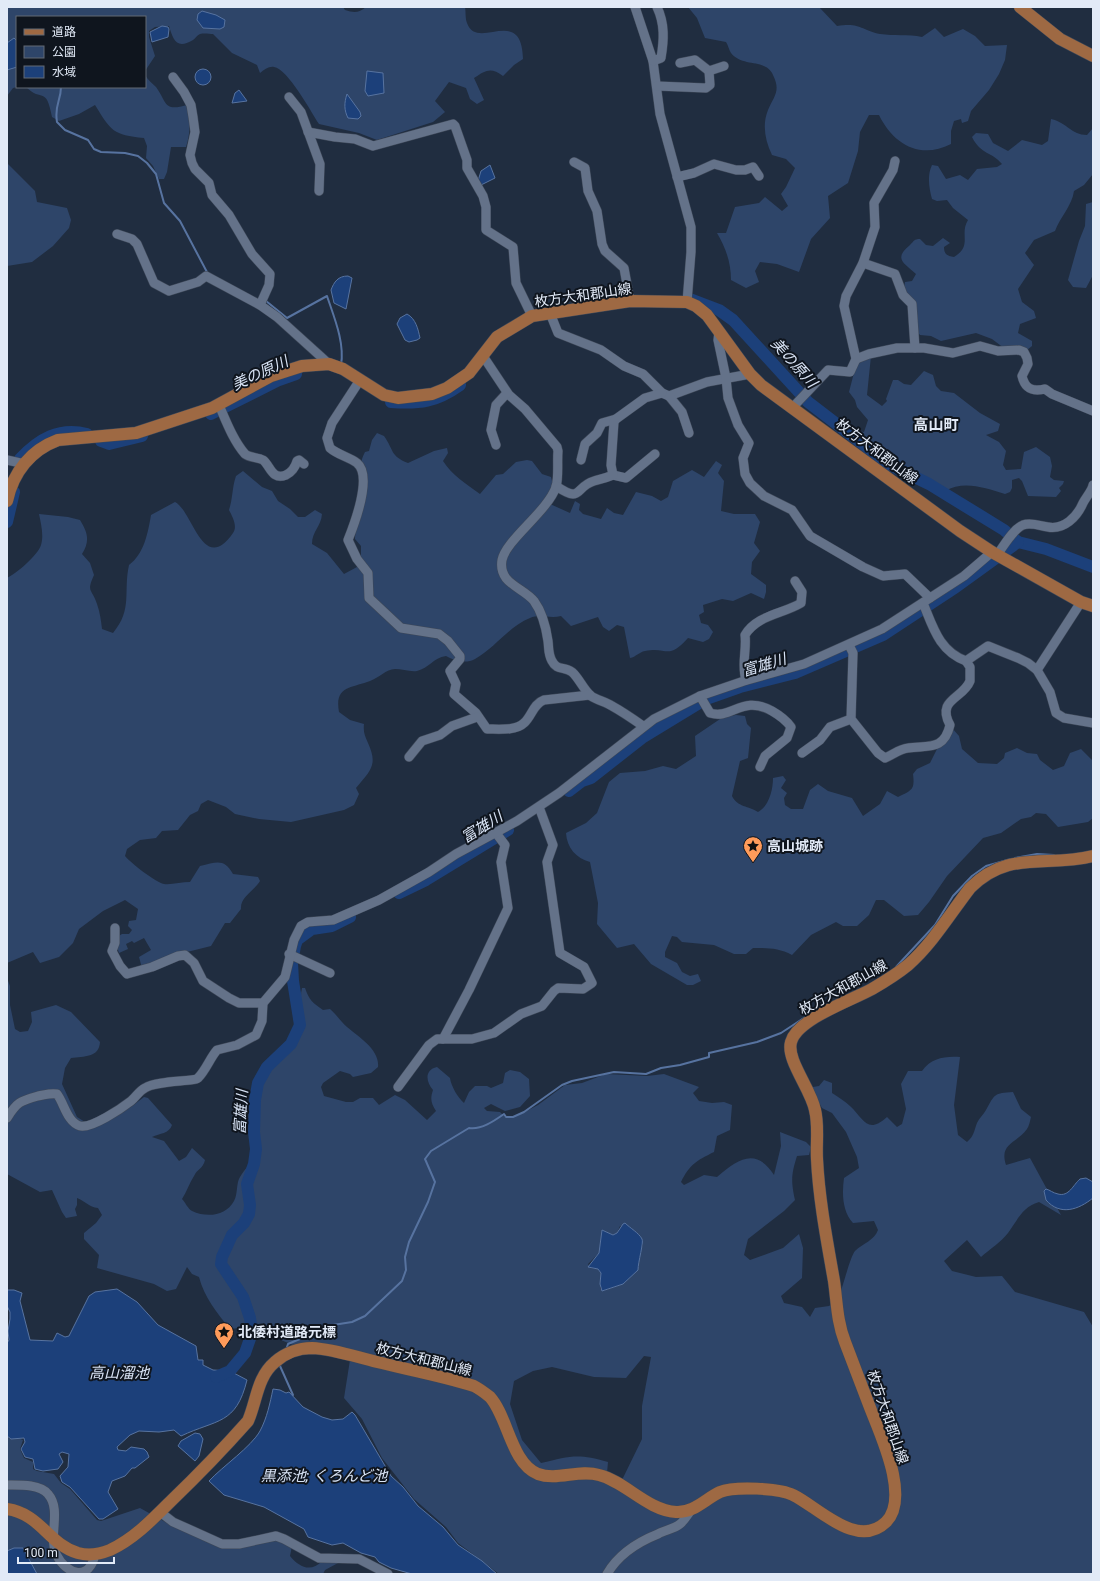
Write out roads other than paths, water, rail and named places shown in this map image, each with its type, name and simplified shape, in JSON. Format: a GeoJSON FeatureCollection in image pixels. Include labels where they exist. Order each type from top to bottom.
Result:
{"type":"FeatureCollection","features":[{"type":"Feature","properties":{"kind":"main road"},"geometry":{"type":"LineString","coordinates":[[1020,7],[1060,39],[1093,56]]}},
{"type":"Feature","properties":{"kind":"main road","name":"枚方大和郡山線"},"geometry":{"type":"LineString","coordinates":[[7,500],[16,475],[34,452],[46,444],[58,440],[136,433],[219,405],[271,376],[288,369],[302,366],[329,364],[343,369],[384,394],[398,398],[432,394],[447,388],[469,373],[497,337],[532,316],[630,301],[688,298],[702,310],[750,374],[761,385],[796,404],[902,489],[994,553],[1081,602],[1093,606]]}},
{"type":"Feature","properties":{"kind":"main road","name":"枚方大和郡山線"},"geometry":{"type":"LineString","coordinates":[[7,1509],[26,1514],[37,1522],[53,1538],[72,1551],[89,1555],[110,1550],[160,1512],[248,1421],[257,1390],[262,1377],[268,1368],[287,1354],[302,1349],[312,1348],[474,1386],[489,1397],[498,1409],[520,1456],[532,1471],[548,1476],[583,1473],[596,1474],[664,1509],[674,1512],[692,1509],[723,1491],[769,1490],[792,1494],[828,1518],[851,1530],[870,1530],[886,1522],[890,1516],[895,1498],[889,1458],[838,1319],[817,1160],[817,1119],[812,1096],[797,1070],[792,1056],[790,1048],[792,1037],[806,1023],[870,990],[908,965],[919,955],[977,880],[997,868],[1017,862],[1093,856]]}},
{"type":"Feature","properties":{"kind":"street"},"geometry":{"type":"LineString","coordinates":[[635,7],[653,61],[660,114],[691,227],[688,298]]}},
{"type":"Feature","properties":{"kind":"street"},"geometry":{"type":"LineString","coordinates":[[653,61],[661,58],[664,40],[663,23],[657,7]]}},
{"type":"Feature","properties":{"kind":"street"},"geometry":{"type":"LineString","coordinates":[[657,86],[706,88],[710,85],[709,72],[696,60],[680,63]]}},
{"type":"Feature","properties":{"kind":"street"},"geometry":{"type":"LineString","coordinates":[[709,72],[724,66]]}},
{"type":"Feature","properties":{"kind":"street"},"geometry":{"type":"LineString","coordinates":[[173,77],[191,105],[195,132],[190,155],[192,163],[195,169],[209,183],[212,195],[229,215],[252,254],[270,274],[269,285],[260,304]]}},
{"type":"Feature","properties":{"kind":"street"},"geometry":{"type":"LineString","coordinates":[[289,97],[301,112],[320,164],[319,191]]}},
{"type":"Feature","properties":{"kind":"street"},"geometry":{"type":"LineString","coordinates":[[308,132],[355,139],[373,146],[453,124],[456,126],[467,168],[483,196],[486,207],[486,230],[513,247],[516,283],[532,316]]}},
{"type":"Feature","properties":{"kind":"street"},"geometry":{"type":"LineString","coordinates":[[796,404],[806,391],[828,370],[850,372],[856,359],[844,306],[846,296],[863,263],[875,227],[874,204],[894,170],[895,161]]}},
{"type":"Feature","properties":{"kind":"street"},"geometry":{"type":"LineString","coordinates":[[574,162],[585,168],[588,191],[597,211],[602,244],[605,251],[624,268],[630,301]]}},
{"type":"Feature","properties":{"kind":"street"},"geometry":{"type":"LineString","coordinates":[[677,177],[694,173],[714,164],[722,168],[736,170],[745,170],[754,167],[759,176]]}},
{"type":"Feature","properties":{"kind":"street"},"geometry":{"type":"LineString","coordinates":[[117,234],[132,239],[137,244],[154,283],[169,291],[198,282],[206,276],[260,304],[287,325],[329,364]]}},
{"type":"Feature","properties":{"kind":"street"},"geometry":{"type":"LineString","coordinates":[[863,263],[895,274],[903,295],[912,304],[915,348]]}},
{"type":"Feature","properties":{"kind":"street"},"geometry":{"type":"LineString","coordinates":[[550,313],[558,333],[601,350],[624,366],[643,374],[682,412],[689,433]]}},
{"type":"Feature","properties":{"kind":"street"},"geometry":{"type":"LineString","coordinates":[[719,331],[721,358],[726,378],[728,398],[732,410],[749,443],[743,458],[745,474],[756,490],[772,501],[788,507],[810,536],[817,541],[883,576],[905,574],[910,577],[926,600],[944,648],[966,661],[970,667],[970,681],[947,706],[946,713],[950,725],[942,741],[925,748],[907,748],[885,758],[878,753],[851,719],[853,653],[849,645]]}},
{"type":"Feature","properties":{"kind":"street"},"geometry":{"type":"LineString","coordinates":[[856,359],[897,348],[915,348],[953,353],[980,346],[998,351],[1019,350],[1024,352],[1027,358],[1026,370],[1022,376],[1023,382],[1029,389],[1035,391],[1045,389],[1052,394],[1093,411]]}},
{"type":"Feature","properties":{"kind":"street"},"geometry":{"type":"LineString","coordinates":[[483,356],[507,393],[525,409],[557,447],[556,486],[545,506],[508,549],[502,559],[502,568],[510,584],[533,600],[537,606],[544,623],[548,644],[547,652],[554,666],[559,669],[571,671],[590,695],[611,705],[643,726]]}},
{"type":"Feature","properties":{"kind":"street"},"geometry":{"type":"LineString","coordinates":[[581,460],[585,444],[597,433],[602,423],[616,419],[645,398],[666,395],[726,378],[750,374]]}},
{"type":"Feature","properties":{"kind":"street"},"geometry":{"type":"LineString","coordinates":[[360,380],[332,424],[327,438],[330,448],[336,453],[357,463],[362,469],[362,488],[359,509],[348,540],[357,559],[368,573],[369,598],[401,628],[436,632],[448,641],[460,659],[450,671],[456,684],[454,694],[476,713],[477,717],[487,729],[519,727],[524,723],[539,702],[544,700],[590,695]]}},
{"type":"Feature","properties":{"kind":"street"},"geometry":{"type":"LineString","coordinates":[[496,445],[491,430],[496,405],[507,393]]}},
{"type":"Feature","properties":{"kind":"street"},"geometry":{"type":"LineString","coordinates":[[219,405],[228,427],[246,454],[264,460],[273,473],[277,476],[286,475],[293,470],[297,461],[299,460],[304,464]]}},
{"type":"Feature","properties":{"kind":"street"},"geometry":{"type":"LineString","coordinates":[[612,475],[611,465],[614,422],[616,419]]}},
{"type":"Feature","properties":{"kind":"street"},"geometry":{"type":"LineString","coordinates":[[556,486],[569,494],[577,494],[594,481],[605,479],[612,475],[626,478],[656,454]]}},
{"type":"Feature","properties":{"kind":"street"},"geometry":{"type":"LineString","coordinates":[[7,460],[25,464]]}},
{"type":"Feature","properties":{"kind":"street"},"geometry":{"type":"LineString","coordinates":[[7,1118],[19,1102],[26,1098],[51,1093],[57,1094],[74,1123],[81,1126],[89,1125],[130,1102],[148,1086],[171,1081],[193,1080],[198,1078],[217,1050],[237,1045],[256,1035],[262,1021],[263,1003],[285,977],[289,954],[297,932],[308,922],[333,920],[379,900],[429,872],[456,854],[499,836],[539,807],[643,726],[700,696],[746,680],[789,669],[849,645],[882,629],[964,576],[994,553],[1015,531],[1024,525],[1054,528],[1074,518],[1082,507],[1093,484]]}},
{"type":"Feature","properties":{"kind":"street"},"geometry":{"type":"LineString","coordinates":[[746,680],[744,675],[746,645],[745,635],[752,627],[771,614],[786,611],[801,603],[802,592],[795,581]]}},
{"type":"Feature","properties":{"kind":"street"},"geometry":{"type":"LineString","coordinates":[[1036,670],[1081,602]]}},
{"type":"Feature","properties":{"kind":"street"},"geometry":{"type":"LineString","coordinates":[[966,661],[988,646],[991,646],[1028,663],[1036,670],[1050,692],[1056,713],[1064,718],[1093,723]]}},
{"type":"Feature","properties":{"kind":"street"},"geometry":{"type":"LineString","coordinates":[[700,696],[710,713],[716,715],[744,705],[759,705],[775,712],[789,724],[791,727],[787,738],[765,756],[760,767]]}},
{"type":"Feature","properties":{"kind":"street"},"geometry":{"type":"LineString","coordinates":[[409,757],[422,741],[440,735],[452,726],[477,717]]}},
{"type":"Feature","properties":{"kind":"street"},"geometry":{"type":"LineString","coordinates":[[802,753],[820,740],[830,727],[851,719]]}},
{"type":"Feature","properties":{"kind":"street"},"geometry":{"type":"LineString","coordinates":[[398,1087],[429,1045],[437,1039],[472,1039],[494,1033],[521,1014],[542,1006],[558,988],[583,989],[592,982],[584,966],[560,953],[547,862],[553,845],[539,807]]}},
{"type":"Feature","properties":{"kind":"street"},"geometry":{"type":"LineString","coordinates":[[443,1039],[469,990],[508,908],[501,862],[505,845],[499,836]]}},
{"type":"Feature","properties":{"kind":"street"},"geometry":{"type":"LineString","coordinates":[[115,928],[115,943],[112,951],[120,966],[127,974],[152,967],[178,956],[185,955],[194,963],[203,981],[229,998],[239,1003],[263,1003]]}},
{"type":"Feature","properties":{"kind":"street"},"geometry":{"type":"LineString","coordinates":[[289,954],[330,973]]}},
{"type":"Feature","properties":{"kind":"street"},"geometry":{"type":"LineString","coordinates":[[7,1485],[23,1485],[40,1488],[48,1494],[54,1512],[54,1549],[57,1556],[70,1571],[77,1573],[87,1569],[94,1563],[95,1554]]}},
{"type":"Feature","properties":{"kind":"street"},"geometry":{"type":"LineString","coordinates":[[607,1574],[615,1562],[624,1553],[649,1538],[676,1527],[692,1509]]}},
{"type":"Feature","properties":{"kind":"street"},"geometry":{"type":"LineString","coordinates":[[160,1512],[173,1522],[222,1544],[239,1544],[276,1536],[319,1558],[359,1559],[388,1574]]}},
{"type":"Feature","properties":{"kind":"water"},"geometry":{"type":"Polygon","coordinates":[[[202,11],[216,15],[225,20],[224,27],[220,29],[203,28],[197,20],[198,14],[202,11]]]}},
{"type":"Feature","properties":{"kind":"water"},"geometry":{"type":"Polygon","coordinates":[[[162,26],[168,27],[168,37],[152,42],[150,32],[162,26]]]}},
{"type":"Feature","properties":{"kind":"water"},"geometry":{"type":"Polygon","coordinates":[[[14,38],[16,40],[16,67],[7,70],[7,43],[14,38]]]}},
{"type":"Feature","properties":{"kind":"water"},"geometry":{"type":"Polygon","coordinates":[[[200,69],[206,69],[211,74],[209,83],[206,85],[200,85],[195,80],[195,74],[200,69]]]}},
{"type":"Feature","properties":{"kind":"water"},"geometry":{"type":"Polygon","coordinates":[[[367,71],[383,73],[384,93],[368,96],[365,91],[367,71]]]}},
{"type":"Feature","properties":{"kind":"water"},"geometry":{"type":"Polygon","coordinates":[[[239,90],[247,101],[232,103],[235,93],[239,90]]]}},
{"type":"Feature","properties":{"kind":"water"},"geometry":{"type":"Polygon","coordinates":[[[347,94],[360,112],[361,116],[358,119],[348,118],[345,106],[347,94]]]}},
{"type":"Feature","properties":{"kind":"water"},"geometry":{"type":"Polygon","coordinates":[[[490,165],[495,178],[481,185],[478,181],[481,171],[490,165]]]}},
{"type":"Feature","properties":{"kind":"water"},"geometry":{"type":"Polygon","coordinates":[[[348,276],[352,278],[346,309],[334,303],[331,290],[337,280],[348,276]]]}},
{"type":"Feature","properties":{"kind":"water"},"geometry":{"type":"Polygon","coordinates":[[[407,314],[415,321],[420,338],[409,342],[405,340],[397,324],[400,318],[407,314]]]}},
{"type":"Feature","properties":{"kind":"water"},"geometry":{"type":"Polygon","coordinates":[[[1086,1178],[1093,1182],[1093,1198],[1081,1206],[1069,1210],[1063,1210],[1051,1205],[1046,1200],[1044,1191],[1046,1189],[1058,1194],[1065,1194],[1080,1179],[1086,1178]]]}},
{"type":"Feature","properties":{"kind":"water"},"geometry":{"type":"Polygon","coordinates":[[[625,1223],[642,1239],[638,1270],[623,1284],[602,1291],[600,1284],[601,1273],[598,1269],[588,1267],[599,1253],[602,1230],[613,1235],[617,1233],[625,1223]]]}},
{"type":"Feature","properties":{"kind":"water","name":"高山溜池"},"geometry":{"type":"Polygon","coordinates":[[[117,1289],[137,1302],[158,1325],[196,1346],[198,1360],[203,1360],[203,1365],[213,1370],[230,1371],[247,1380],[237,1405],[231,1413],[215,1423],[181,1436],[174,1430],[159,1432],[139,1431],[130,1435],[117,1447],[118,1450],[126,1451],[131,1447],[144,1449],[149,1457],[135,1468],[132,1468],[125,1476],[112,1481],[108,1492],[118,1509],[103,1519],[99,1519],[70,1487],[62,1482],[60,1476],[68,1467],[69,1454],[62,1452],[59,1454],[63,1462],[58,1469],[43,1471],[35,1469],[33,1459],[25,1457],[21,1449],[25,1442],[24,1438],[11,1439],[7,1436],[7,1343],[9,1340],[8,1331],[10,1312],[7,1306],[7,1290],[14,1290],[22,1293],[20,1301],[30,1340],[53,1341],[57,1333],[65,1337],[69,1336],[89,1296],[95,1292],[117,1289]]]}},
{"type":"Feature","properties":{"kind":"water","name":"黒添池; くろんど池"},"geometry":{"type":"Polygon","coordinates":[[[273,1389],[286,1393],[289,1392],[303,1407],[322,1417],[332,1420],[343,1419],[352,1412],[391,1476],[403,1487],[418,1506],[443,1527],[458,1545],[482,1561],[497,1574],[412,1574],[391,1568],[379,1562],[375,1557],[361,1553],[343,1543],[332,1545],[308,1537],[304,1529],[264,1507],[224,1495],[209,1481],[244,1450],[256,1437],[265,1421],[273,1389]]]}},
{"type":"Feature","properties":{"kind":"water"},"geometry":{"type":"Polygon","coordinates":[[[195,1433],[200,1434],[203,1439],[199,1456],[195,1461],[178,1446],[181,1441],[195,1433]]]}},
{"type":"Feature","properties":{"kind":"water"},"geometry":{"type":"Polygon","coordinates":[[[14,1548],[23,1548],[37,1574],[7,1574],[7,1551],[14,1548]]]}},
{"type":"Feature","properties":{"kind":"waterway"},"geometry":{"type":"LineString","coordinates":[[61,88],[56,111],[57,122],[65,130],[88,140],[94,149],[101,152],[125,153],[138,156],[147,163],[156,174],[164,203],[180,221],[208,274]]}},
{"type":"Feature","properties":{"kind":"waterway"},"geometry":{"type":"LineString","coordinates":[[266,301],[287,318],[327,296],[336,321],[340,339],[342,357],[341,365]]}},
{"type":"Feature","properties":{"kind":"waterway","name":"美の原川"},"geometry":{"type":"LineString","coordinates":[[690,299],[719,310],[733,320],[808,402],[890,465],[929,484],[1004,530],[1018,542],[1046,549],[1093,567]]}},
{"type":"Feature","properties":{"kind":"waterway","name":"美の原川"},"geometry":{"type":"LineString","coordinates":[[211,414],[279,380],[296,374]]}},
{"type":"Feature","properties":{"kind":"waterway","name":"美の原川"},"geometry":{"type":"LineString","coordinates":[[391,402],[411,403],[427,401],[443,395],[460,385]]}},
{"type":"Feature","properties":{"kind":"waterway","name":"美の原川"},"geometry":{"type":"LineString","coordinates":[[20,459],[42,440],[50,436],[67,432],[87,434]]}},
{"type":"Feature","properties":{"kind":"waterway","name":"美の原川"},"geometry":{"type":"LineString","coordinates":[[101,441],[109,444],[142,436]]}},
{"type":"Feature","properties":{"kind":"waterway","name":"美の原川"},"geometry":{"type":"LineString","coordinates":[[7,522],[14,492]]}},
{"type":"Feature","properties":{"kind":"waterway","name":"富雄川"},"geometry":{"type":"LineString","coordinates":[[569,791],[582,781],[591,778],[642,738],[706,699],[740,687],[795,673],[883,635],[956,587],[1018,542]]}},
{"type":"Feature","properties":{"kind":"waterway","name":"富雄川"},"geometry":{"type":"LineString","coordinates":[[399,893],[426,880],[508,830]]}},
{"type":"Feature","properties":{"kind":"waterway"},"geometry":{"type":"LineString","coordinates":[[1015,858],[1037,854],[1054,855]]}},
{"type":"Feature","properties":{"kind":"waterway"},"geometry":{"type":"LineString","coordinates":[[896,967],[935,925],[953,896],[972,876],[986,866],[1011,859]]}},
{"type":"Feature","properties":{"kind":"waterway","name":"富雄川"},"geometry":{"type":"LineString","coordinates":[[216,1377],[230,1371],[245,1353],[252,1333],[250,1318],[243,1297],[221,1264],[222,1257],[232,1235],[244,1223],[249,1214],[250,1205],[247,1184],[254,1164],[256,1149],[254,1132],[255,1100],[258,1083],[267,1067],[291,1044],[300,1025],[293,981],[292,963],[295,946],[297,940],[312,929],[332,926],[350,917]]}},
{"type":"Feature","properties":{"kind":"waterway"},"geometry":{"type":"LineString","coordinates":[[286,1350],[288,1344],[333,1325],[352,1322],[365,1316],[402,1281],[406,1270],[405,1257],[409,1242],[428,1202],[435,1182],[425,1159],[431,1151],[469,1128],[478,1128],[492,1122],[504,1114],[506,1117],[513,1117],[524,1112],[562,1085],[572,1081],[614,1072],[646,1074],[661,1068],[680,1065],[709,1057],[709,1053],[757,1042],[781,1033],[807,1016]]}},
{"type":"Feature","properties":{"kind":"waterway"},"geometry":{"type":"LineString","coordinates":[[281,1363],[280,1366],[293,1395]]}},
{"type":"Feature","properties":{"kind":"place","name":"高山城跡"},"geometry":{"type":"Point","coordinates":[753,863]}},
{"type":"Feature","properties":{"kind":"place","name":"北倭村道路元標"},"geometry":{"type":"Point","coordinates":[224,1349]}},
{"type":"Feature","properties":{"kind":"district","name":"高山町"},"geometry":{"type":"Point","coordinates":[936,425]}}]}
